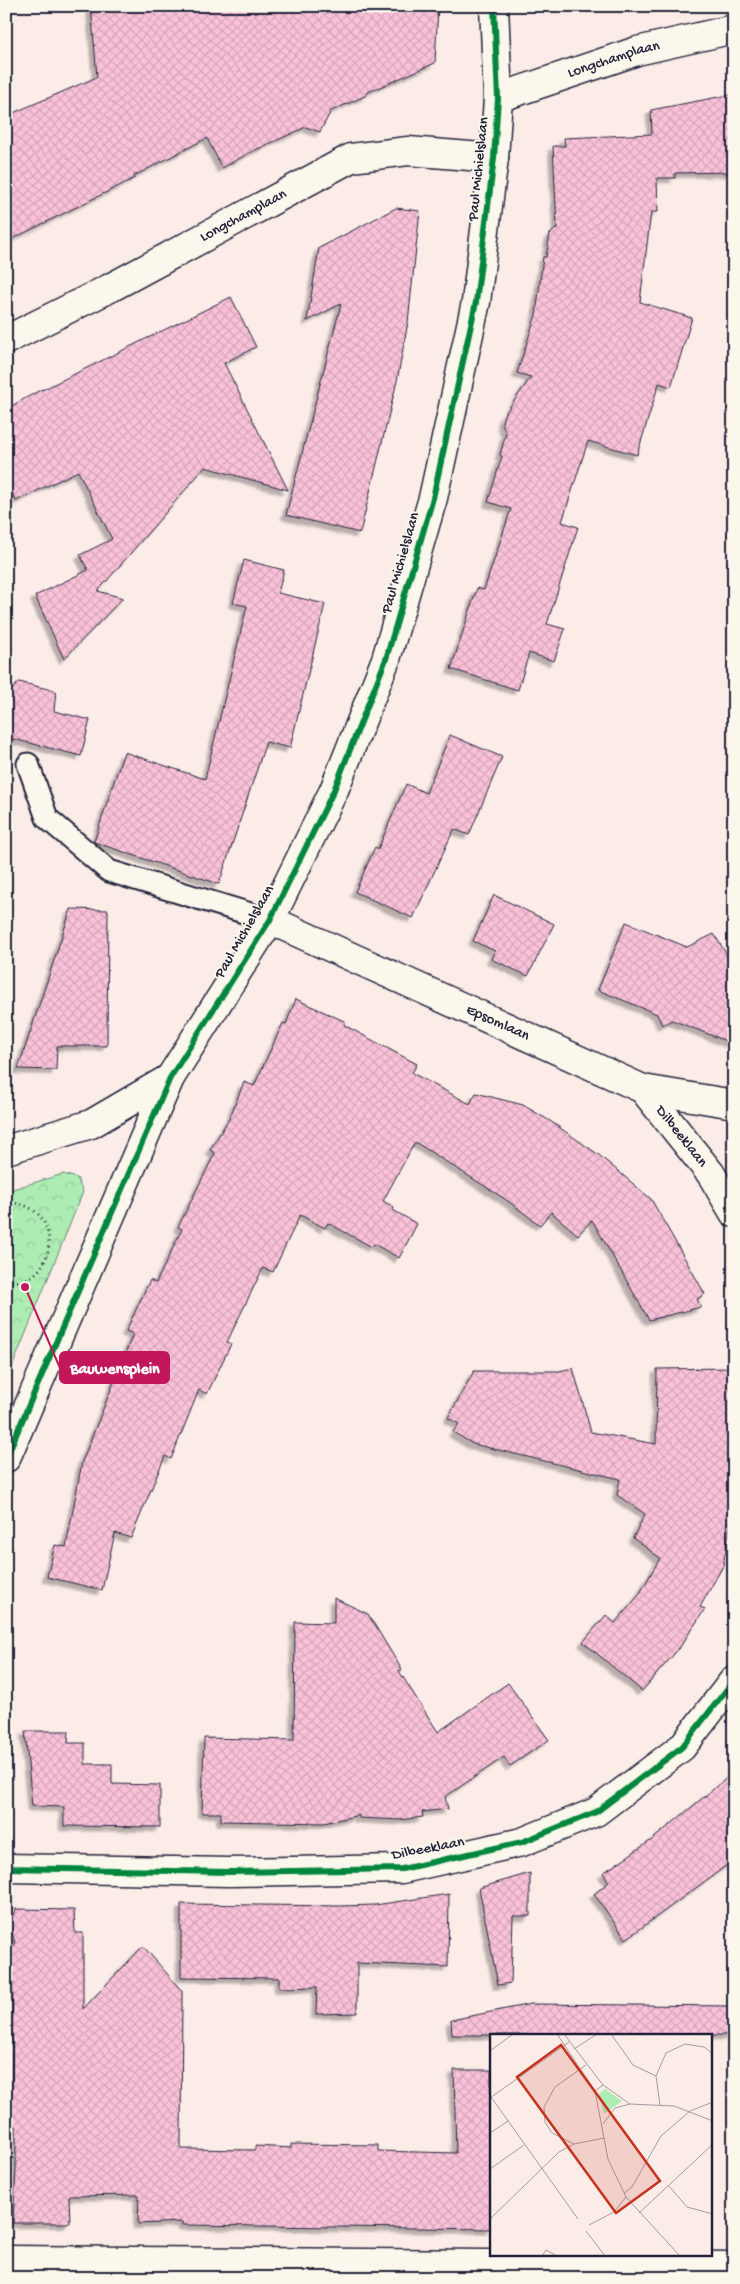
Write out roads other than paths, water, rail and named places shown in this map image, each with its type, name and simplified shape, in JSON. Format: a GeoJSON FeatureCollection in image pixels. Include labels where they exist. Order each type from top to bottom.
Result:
{"type":"FeatureCollection","features":[{"type":"Feature","properties":{"kind":"street","name":"Paul Michielslaan"},"geometry":{"type":"LineString","coordinates":[[6,1458],[170,1078],[270,920],[334,790],[389,649],[433,498],[476,302],[494,158],[498,98],[494,6]]}},
{"type":"Feature","properties":{"kind":"street","name":"Longchamplaan"},"geometry":{"type":"LineString","coordinates":[[498,98],[637,51],[734,30]]}},
{"type":"Feature","properties":{"kind":"street","name":"Longchamplaan"},"geometry":{"type":"LineString","coordinates":[[6,340],[110,288],[351,158],[408,151],[494,158]]}},
{"type":"Feature","properties":{"kind":"street","name":"Epsomlaan"},"geometry":{"type":"LineString","coordinates":[[270,920],[642,1089],[734,1104]]}},
{"type":"Feature","properties":{"kind":"street"},"geometry":{"type":"LineString","coordinates":[[6,1150],[91,1124],[170,1078]]}},
{"type":"Feature","properties":{"kind":"street","name":"Dilbeeklaan"},"geometry":{"type":"LineString","coordinates":[[642,1089],[711,1174],[734,1213]]}},
{"type":"Feature","properties":{"kind":"street","name":"Dilbeeklaan"},"geometry":{"type":"LineString","coordinates":[[6,1868],[229,1872],[402,1869],[522,1842],[596,1812],[682,1747],[734,1680]]}},
{"type":"Feature","properties":{"kind":"street"},"geometry":{"type":"LineString","coordinates":[[6,2260],[194,2269],[406,2271],[734,2266]]}},
{"type":"Feature","properties":{"kind":"lane"},"geometry":{"type":"LineString","coordinates":[[28,764],[47,818],[109,871],[270,920]]}},
{"type":"Feature","properties":{"kind":"place","name":"Bauwensplein"},"geometry":{"type":"Point","coordinates":[25,1287]}}]}
